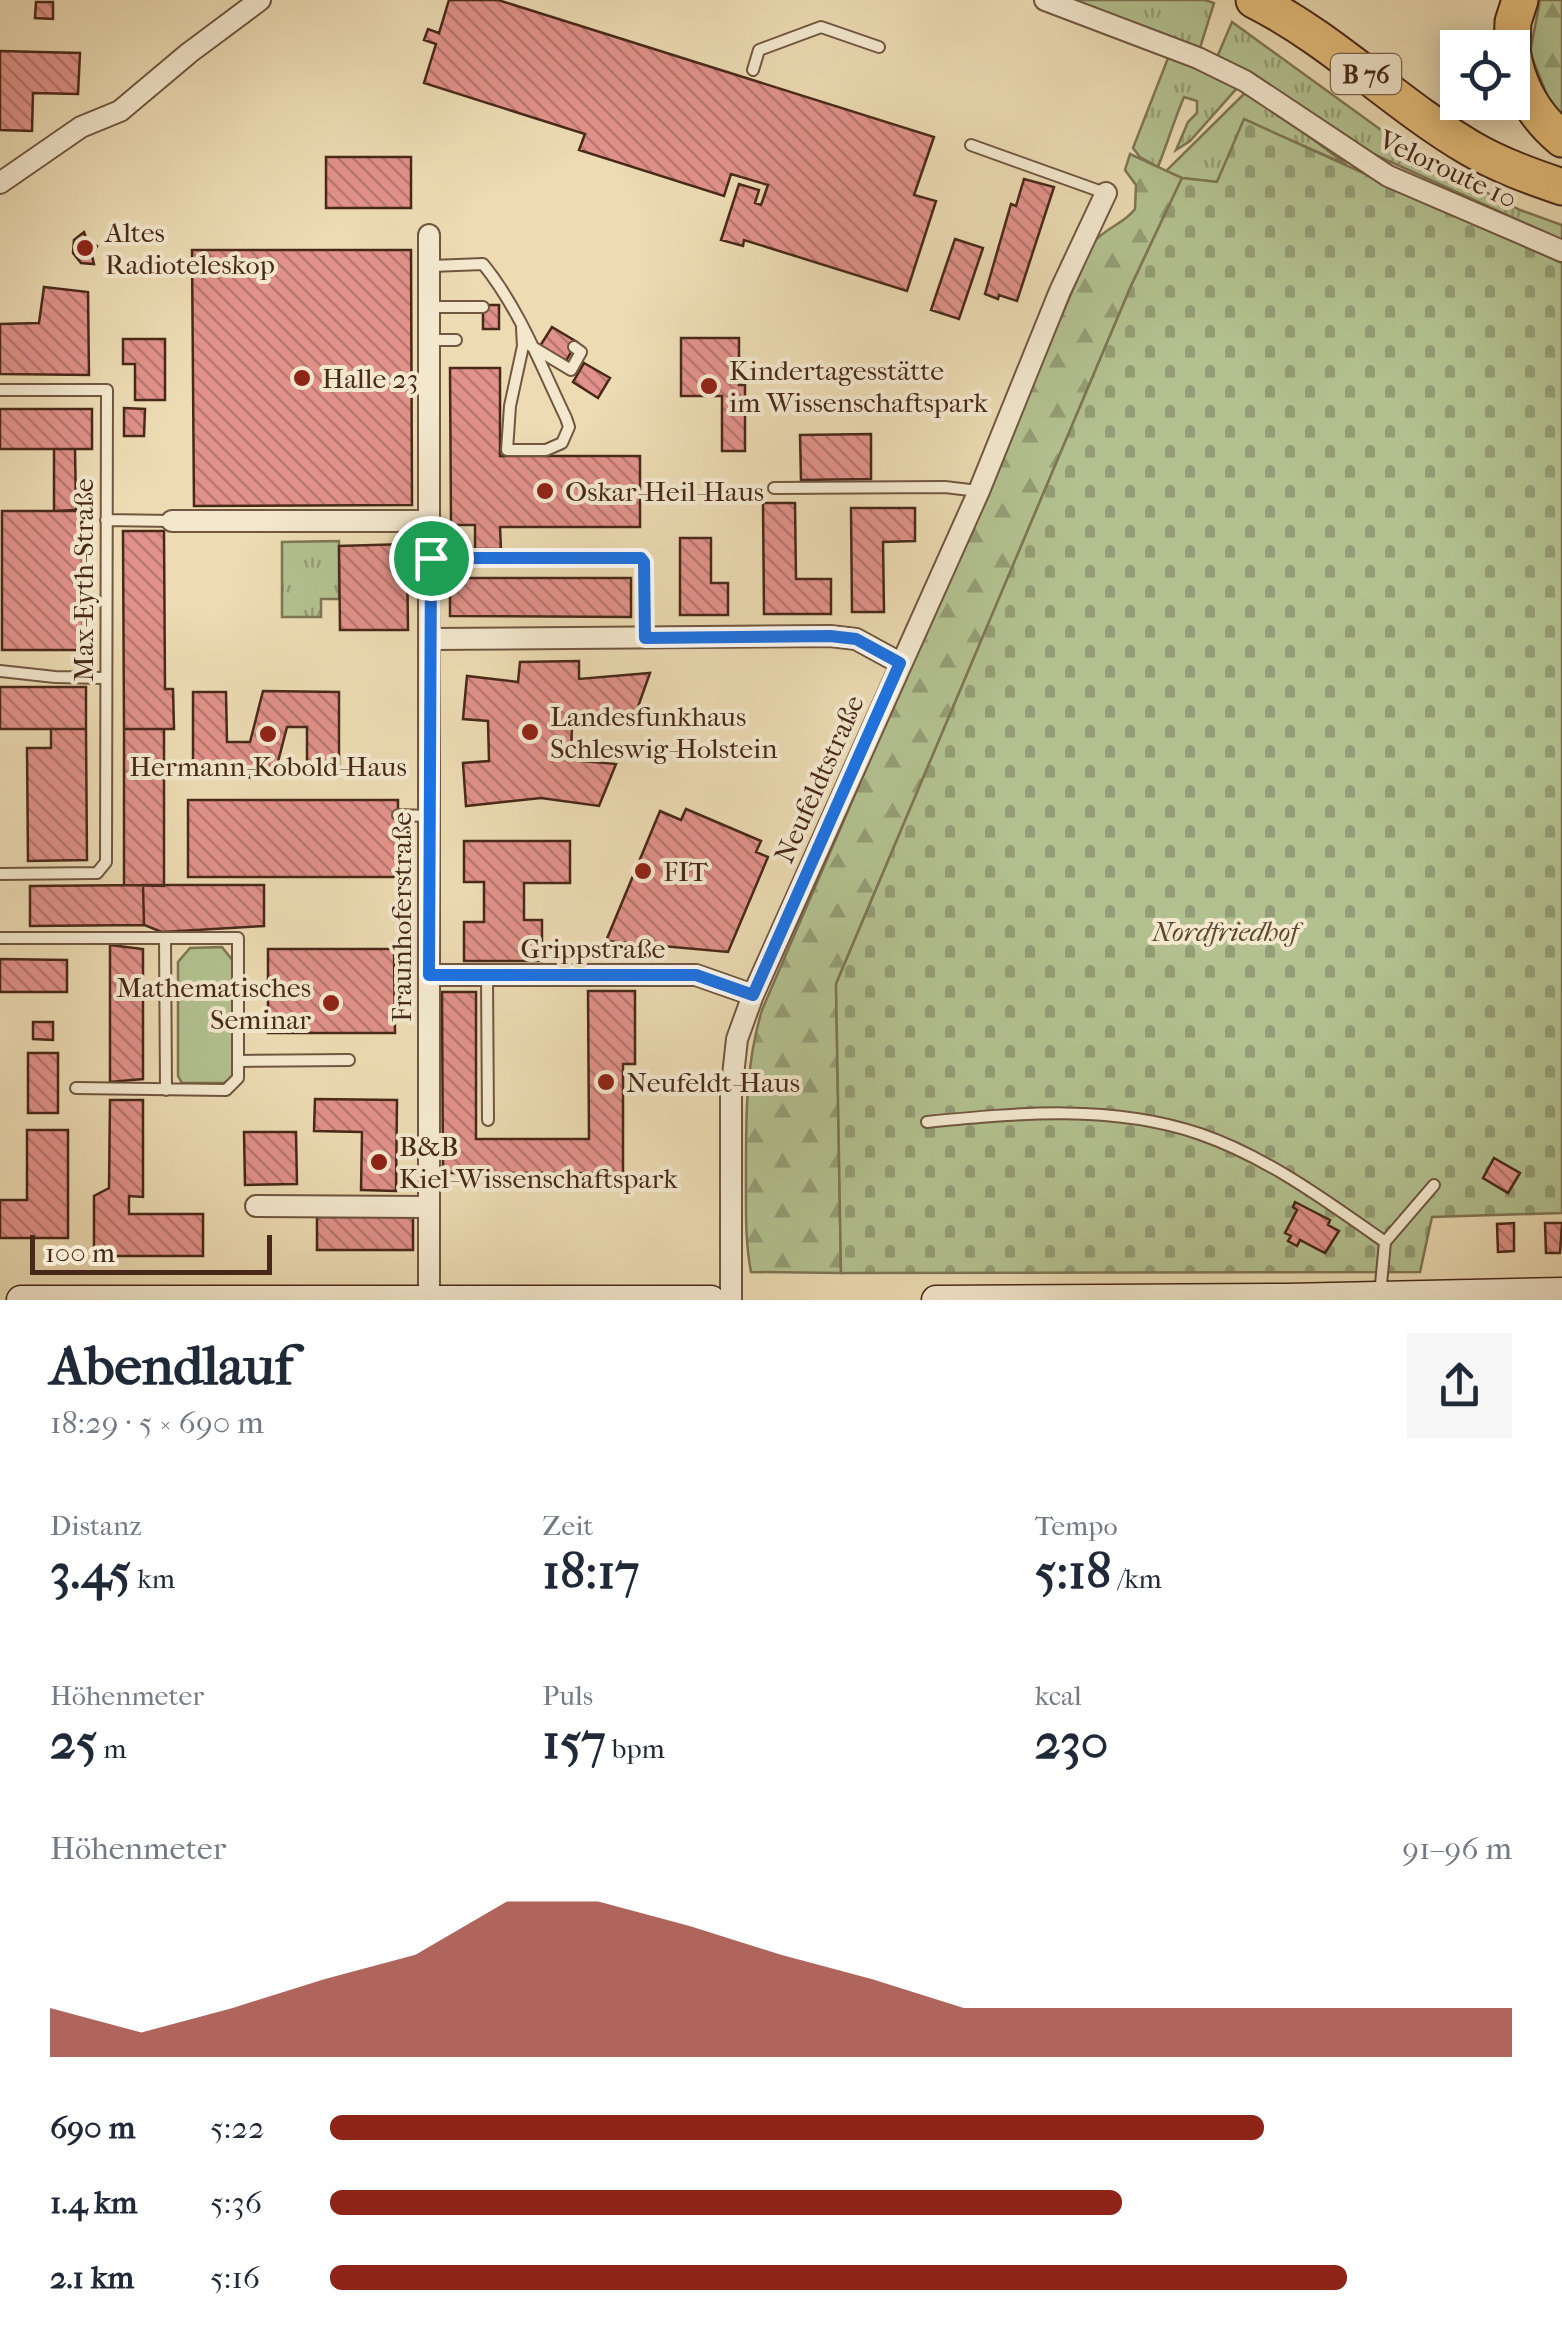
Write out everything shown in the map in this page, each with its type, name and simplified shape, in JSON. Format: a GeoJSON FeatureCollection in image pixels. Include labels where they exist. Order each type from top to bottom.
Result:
{"type":"FeatureCollection","features":[{"type":"Feature","properties":{"kind":"highway","name":"B 76"},"geometry":{"type":"LineString","coordinates":[[1254,0],[1332,49],[1468,147],[1513,170],[1562,187]]}},
{"type":"Feature","properties":{"kind":"highway"},"geometry":{"type":"LineString","coordinates":[[1513,30],[1520,0]]}},
{"type":"Feature","properties":{"kind":"highway"},"geometry":{"type":"LineString","coordinates":[[1530,103],[1562,140]]}},
{"type":"Feature","properties":{"kind":"main road"},"geometry":{"type":"LineString","coordinates":[[936,1300],[1380,1298],[1562,1292]]}},
{"type":"Feature","properties":{"kind":"main road"},"geometry":{"type":"LineString","coordinates":[[22,1300],[711,1300]]}},
{"type":"Feature","properties":{"kind":"street"},"geometry":{"type":"LineString","coordinates":[[0,183],[81,127],[123,108],[176,62],[260,0]]}},
{"type":"Feature","properties":{"kind":"street","name":"Veloroute 10"},"geometry":{"type":"LineString","coordinates":[[1045,0],[1198,58],[1245,81],[1388,176],[1562,251]]}},
{"type":"Feature","properties":{"kind":"street","name":"Neufeldtstraße"},"geometry":{"type":"LineString","coordinates":[[731,1300],[731,1094],[737,1039],[900,663],[980,492],[1060,291],[1106,193]]}},
{"type":"Feature","properties":{"kind":"street","name":"Fraunhoferstraße"},"geometry":{"type":"LineString","coordinates":[[429,235],[429,1299]]}},
{"type":"Feature","properties":{"kind":"street"},"geometry":{"type":"LineString","coordinates":[[172,521],[430,521]]}},
{"type":"Feature","properties":{"kind":"street"},"geometry":{"type":"LineString","coordinates":[[431,640],[830,636],[856,639],[900,663]]}},
{"type":"Feature","properties":{"kind":"street","name":"Grippstraße"},"geometry":{"type":"LineString","coordinates":[[429,975],[696,975],[753,995]]}},
{"type":"Feature","properties":{"kind":"street"},"geometry":{"type":"LineString","coordinates":[[256,1206],[428,1207]]}},
{"type":"Feature","properties":{"kind":"lane"},"geometry":{"type":"LineString","coordinates":[[753,70],[759,50],[822,27],[879,47]]}},
{"type":"Feature","properties":{"kind":"lane"},"geometry":{"type":"LineString","coordinates":[[971,145],[1106,193]]}},
{"type":"Feature","properties":{"kind":"lane"},"geometry":{"type":"LineString","coordinates":[[431,266],[483,264],[500,285],[522,328],[569,427],[567,436],[556,448],[506,450],[510,406],[523,346],[522,328]]}},
{"type":"Feature","properties":{"kind":"lane"},"geometry":{"type":"LineString","coordinates":[[431,307],[483,307]]}},
{"type":"Feature","properties":{"kind":"lane"},"geometry":{"type":"LineString","coordinates":[[431,340],[456,340]]}},
{"type":"Feature","properties":{"kind":"lane"},"geometry":{"type":"LineString","coordinates":[[530,346],[574,363]]}},
{"type":"Feature","properties":{"kind":"lane","name":"Max-Eyth-Straße"},"geometry":{"type":"LineString","coordinates":[[0,390],[107,390],[106,862],[97,872],[0,874]]}},
{"type":"Feature","properties":{"kind":"lane"},"geometry":{"type":"LineString","coordinates":[[774,488],[945,487],[980,492]]}},
{"type":"Feature","properties":{"kind":"lane"},"geometry":{"type":"LineString","coordinates":[[106,520],[172,521]]}},
{"type":"Feature","properties":{"kind":"lane"},"geometry":{"type":"LineString","coordinates":[[431,558],[641,558],[645,638]]}},
{"type":"Feature","properties":{"kind":"lane"},"geometry":{"type":"LineString","coordinates":[[0,671],[104,678]]}},
{"type":"Feature","properties":{"kind":"lane"},"geometry":{"type":"LineString","coordinates":[[398,816],[429,816]]}},
{"type":"Feature","properties":{"kind":"lane"},"geometry":{"type":"LineString","coordinates":[[0,938],[238,938],[238,1078],[226,1090],[76,1088]]}},
{"type":"Feature","properties":{"kind":"lane"},"geometry":{"type":"LineString","coordinates":[[165,938],[166,1090]]}},
{"type":"Feature","properties":{"kind":"lane"},"geometry":{"type":"LineString","coordinates":[[487,975],[488,1120]]}},
{"type":"Feature","properties":{"kind":"lane"},"geometry":{"type":"LineString","coordinates":[[238,1061],[349,1060]]}},
{"type":"Feature","properties":{"kind":"lane"},"geometry":{"type":"LineString","coordinates":[[927,1122],[1024,1112],[1081,1113],[1140,1120],[1201,1134],[1317,1194],[1385,1242]]}},
{"type":"Feature","properties":{"kind":"lane"},"geometry":{"type":"LineString","coordinates":[[1380,1298],[1385,1242],[1434,1185]]}},
{"type":"Feature","properties":{"kind":"green space"},"geometry":{"type":"Polygon","coordinates":[[[1064,0],[1205,0],[1214,3],[1199,51],[1064,0]]]}},
{"type":"Feature","properties":{"kind":"green space"},"geometry":{"type":"Polygon","coordinates":[[[1540,0],[1562,0],[1562,116],[1553,110],[1530,53],[1540,0]]]}},
{"type":"Feature","properties":{"kind":"green space"},"geometry":{"type":"Polygon","coordinates":[[[1232,22],[1417,156],[1520,210],[1562,225],[1562,240],[1358,147],[1252,73],[1217,57],[1232,22]]]}},
{"type":"Feature","properties":{"kind":"green space"},"geometry":{"type":"Polygon","coordinates":[[[1170,53],[1237,88],[1190,141],[1176,150],[1188,122],[1197,113],[1197,101],[1184,97],[1158,167],[1133,148],[1170,53]]]}},
{"type":"Feature","properties":{"kind":"green space"},"geometry":{"type":"Polygon","coordinates":[[[1248,90],[1347,165],[1245,120],[1217,182],[1182,178],[1166,171],[1248,90]]]}},
{"type":"Feature","properties":{"kind":"green space","name":"Nordfriedhof"},"geometry":{"type":"Polygon","coordinates":[[[1244,119],[1562,263],[1562,1213],[1432,1217],[1420,1272],[841,1273],[836,984],[1131,286],[1182,178],[1217,182],[1244,119]]]}},
{"type":"Feature","properties":{"kind":"green space"},"geometry":{"type":"Polygon","coordinates":[[[1130,154],[1182,178],[1131,286],[836,984],[841,1273],[751,1272],[746,1226],[747,1114],[752,1052],[762,1010],[1093,243],[1135,209],[1136,185],[1125,170],[1130,154]]]}},
{"type":"Feature","properties":{"kind":"green space"},"geometry":{"type":"Polygon","coordinates":[[[339,541],[339,599],[321,599],[321,617],[282,617],[282,542],[339,541]]]}},
{"type":"Feature","properties":{"kind":"green space"},"geometry":{"type":"Polygon","coordinates":[[[222,947],[233,961],[233,1077],[224,1083],[182,1083],[178,1076],[178,962],[190,948],[222,947]]]}},
{"type":"Feature","properties":{"kind":"building"},"geometry":{"type":"Polygon","coordinates":[[[449,0],[498,0],[934,137],[914,195],[936,201],[907,291],[744,240],[743,246],[721,240],[739,184],[759,190],[755,203],[761,205],[768,185],[731,174],[724,196],[579,150],[585,134],[424,83],[436,44],[424,40],[428,29],[439,33],[449,0]]]}},
{"type":"Feature","properties":{"kind":"building"},"geometry":{"type":"Polygon","coordinates":[[[36,2],[53,2],[53,19],[35,18],[36,2]]]}},
{"type":"Feature","properties":{"kind":"building"},"geometry":{"type":"Polygon","coordinates":[[[0,51],[80,53],[78,94],[33,93],[32,131],[0,130],[0,51]]]}},
{"type":"Feature","properties":{"kind":"building"},"geometry":{"type":"Polygon","coordinates":[[[326,157],[411,157],[411,208],[326,208],[326,157]]]}},
{"type":"Feature","properties":{"kind":"building"},"geometry":{"type":"Polygon","coordinates":[[[1024,179],[1054,187],[1017,301],[999,295],[998,299],[985,294],[1011,204],[1016,206],[1024,179]]]}},
{"type":"Feature","properties":{"kind":"building","name":"Altes Radioteleskop"},"geometry":{"type":"Polygon","coordinates":[[[84,232],[87,241],[97,246],[92,256],[94,264],[81,263],[73,253],[74,240],[84,232]]]}},
{"type":"Feature","properties":{"kind":"building"},"geometry":{"type":"Polygon","coordinates":[[[955,239],[983,248],[959,319],[931,310],[955,239]]]}},
{"type":"Feature","properties":{"kind":"building","name":"Halle 23"},"geometry":{"type":"Polygon","coordinates":[[[192,250],[411,250],[412,505],[194,506],[192,250]]]}},
{"type":"Feature","properties":{"kind":"building"},"geometry":{"type":"Polygon","coordinates":[[[44,287],[88,292],[89,375],[0,374],[0,324],[39,323],[44,287]]]}},
{"type":"Feature","properties":{"kind":"building"},"geometry":{"type":"Polygon","coordinates":[[[483,305],[499,305],[499,329],[483,329],[483,305]]]}},
{"type":"Feature","properties":{"kind":"building"},"geometry":{"type":"Polygon","coordinates":[[[552,327],[577,342],[566,361],[540,346],[552,327]]]}},
{"type":"Feature","properties":{"kind":"building"},"geometry":{"type":"Polygon","coordinates":[[[681,338],[739,338],[739,385],[745,385],[745,451],[722,451],[722,396],[681,396],[681,338]]]}},
{"type":"Feature","properties":{"kind":"building"},"geometry":{"type":"Polygon","coordinates":[[[123,339],[165,339],[165,400],[135,400],[135,364],[123,364],[123,339]]]}},
{"type":"Feature","properties":{"kind":"building"},"geometry":{"type":"Polygon","coordinates":[[[584,363],[610,378],[598,398],[573,382],[584,363]]]}},
{"type":"Feature","properties":{"kind":"building","name":"Oskar-Heil-Haus"},"geometry":{"type":"Polygon","coordinates":[[[450,368],[500,368],[500,456],[640,456],[640,527],[500,527],[501,549],[475,549],[475,525],[451,525],[450,368]]]}},
{"type":"Feature","properties":{"kind":"building"},"geometry":{"type":"Polygon","coordinates":[[[124,408],[145,409],[144,436],[124,436],[124,408]]]}},
{"type":"Feature","properties":{"kind":"building"},"geometry":{"type":"Polygon","coordinates":[[[0,409],[92,409],[92,449],[0,449],[0,409]]]}},
{"type":"Feature","properties":{"kind":"building"},"geometry":{"type":"Polygon","coordinates":[[[871,434],[871,479],[801,480],[800,435],[871,434]]]}},
{"type":"Feature","properties":{"kind":"building"},"geometry":{"type":"Polygon","coordinates":[[[54,449],[75,449],[76,510],[54,511],[54,449]]]}},
{"type":"Feature","properties":{"kind":"building"},"geometry":{"type":"Polygon","coordinates":[[[763,503],[795,503],[796,579],[831,579],[831,614],[764,614],[763,503]]]}},
{"type":"Feature","properties":{"kind":"building"},"geometry":{"type":"Polygon","coordinates":[[[851,508],[915,508],[915,541],[883,542],[884,612],[852,612],[851,508]]]}},
{"type":"Feature","properties":{"kind":"building"},"geometry":{"type":"Polygon","coordinates":[[[2,511],[83,511],[83,650],[2,650],[2,511]]]}},
{"type":"Feature","properties":{"kind":"building"},"geometry":{"type":"Polygon","coordinates":[[[123,531],[164,531],[165,689],[173,689],[174,729],[124,729],[123,531]]]}},
{"type":"Feature","properties":{"kind":"building"},"geometry":{"type":"Polygon","coordinates":[[[680,538],[711,538],[711,583],[728,583],[728,615],[680,615],[680,538]]]}},
{"type":"Feature","properties":{"kind":"building"},"geometry":{"type":"Polygon","coordinates":[[[407,544],[408,630],[340,630],[339,546],[407,544]]]}},
{"type":"Feature","properties":{"kind":"building"},"geometry":{"type":"Polygon","coordinates":[[[450,578],[631,578],[631,617],[450,616],[450,578]]]}},
{"type":"Feature","properties":{"kind":"building","name":"Landesfunkhaus Schleswig-Holstein"},"geometry":{"type":"Polygon","coordinates":[[[579,661],[579,679],[650,673],[634,718],[572,724],[571,760],[616,764],[599,806],[541,798],[466,806],[463,763],[489,761],[488,721],[463,719],[467,676],[518,682],[520,662],[579,661]]]}},
{"type":"Feature","properties":{"kind":"building"},"geometry":{"type":"Polygon","coordinates":[[[0,687],[86,687],[86,729],[0,729],[0,687]]]}},
{"type":"Feature","properties":{"kind":"building","name":"Hermann-Kobold-Haus"},"geometry":{"type":"Polygon","coordinates":[[[263,691],[339,692],[339,777],[307,777],[307,727],[287,727],[274,777],[193,778],[193,692],[226,692],[227,742],[250,742],[263,691]]]}},
{"type":"Feature","properties":{"kind":"building"},"geometry":{"type":"Polygon","coordinates":[[[51,729],[86,729],[87,860],[28,861],[27,748],[51,748],[51,729]]]}},
{"type":"Feature","properties":{"kind":"building"},"geometry":{"type":"Polygon","coordinates":[[[124,729],[164,729],[164,886],[124,885],[124,729]]]}},
{"type":"Feature","properties":{"kind":"building"},"geometry":{"type":"Polygon","coordinates":[[[188,800],[398,800],[398,877],[188,877],[188,800]]]}},
{"type":"Feature","properties":{"kind":"building"},"geometry":{"type":"Polygon","coordinates":[[[686,809],[761,841],[756,852],[768,857],[728,952],[606,941],[660,811],[681,820],[686,809]]]}},
{"type":"Feature","properties":{"kind":"building"},"geometry":{"type":"Polygon","coordinates":[[[464,841],[570,841],[570,883],[524,883],[524,920],[542,920],[542,961],[464,961],[464,922],[484,922],[484,882],[464,882],[464,841]]]}},
{"type":"Feature","properties":{"kind":"building"},"geometry":{"type":"Polygon","coordinates":[[[143,885],[264,885],[264,926],[162,932],[144,925],[143,885]]]}},
{"type":"Feature","properties":{"kind":"building"},"geometry":{"type":"Polygon","coordinates":[[[143,885],[144,925],[30,926],[30,886],[143,885]]]}},
{"type":"Feature","properties":{"kind":"building"},"geometry":{"type":"Polygon","coordinates":[[[110,945],[143,949],[143,1079],[110,1082],[110,945]]]}},
{"type":"Feature","properties":{"kind":"building","name":"Mathematisches Seminar"},"geometry":{"type":"Polygon","coordinates":[[[268,949],[394,949],[395,1033],[268,1033],[268,949]]]}},
{"type":"Feature","properties":{"kind":"building"},"geometry":{"type":"Polygon","coordinates":[[[0,959],[67,960],[67,992],[0,992],[0,959]]]}},
{"type":"Feature","properties":{"kind":"building","name":"Neufeldt-Haus"},"geometry":{"type":"Polygon","coordinates":[[[588,991],[635,991],[635,1064],[623,1064],[623,1173],[443,1173],[442,992],[476,992],[476,1139],[589,1139],[588,991]]]}},
{"type":"Feature","properties":{"kind":"building"},"geometry":{"type":"Polygon","coordinates":[[[33,1022],[53,1022],[53,1040],[33,1039],[33,1022]]]}},
{"type":"Feature","properties":{"kind":"building"},"geometry":{"type":"Polygon","coordinates":[[[28,1053],[58,1053],[58,1113],[28,1113],[28,1053]]]}},
{"type":"Feature","properties":{"kind":"building","name":"B&B Kiel-Wissenschaftspark"},"geometry":{"type":"Polygon","coordinates":[[[315,1099],[397,1100],[396,1191],[361,1190],[362,1132],[314,1131],[315,1099]]]}},
{"type":"Feature","properties":{"kind":"building"},"geometry":{"type":"Polygon","coordinates":[[[110,1100],[143,1100],[143,1197],[129,1196],[129,1214],[203,1214],[203,1256],[94,1256],[94,1196],[109,1188],[110,1100]]]}},
{"type":"Feature","properties":{"kind":"building"},"geometry":{"type":"Polygon","coordinates":[[[27,1130],[68,1130],[68,1238],[0,1238],[0,1200],[27,1200],[27,1130]]]}},
{"type":"Feature","properties":{"kind":"building"},"geometry":{"type":"Polygon","coordinates":[[[244,1132],[296,1132],[297,1184],[245,1185],[244,1132]]]}},
{"type":"Feature","properties":{"kind":"building"},"geometry":{"type":"Polygon","coordinates":[[[1494,1158],[1520,1173],[1508,1193],[1483,1178],[1494,1158]]]}},
{"type":"Feature","properties":{"kind":"building"},"geometry":{"type":"Polygon","coordinates":[[[1295,1202],[1330,1220],[1328,1225],[1339,1231],[1325,1253],[1300,1240],[1297,1246],[1288,1241],[1291,1236],[1285,1233],[1297,1210],[1293,1207],[1295,1202]]]}},
{"type":"Feature","properties":{"kind":"building"},"geometry":{"type":"Polygon","coordinates":[[[317,1217],[413,1217],[413,1250],[317,1250],[317,1217]]]}},
{"type":"Feature","properties":{"kind":"building"},"geometry":{"type":"Polygon","coordinates":[[[1514,1223],[1514,1251],[1498,1252],[1497,1224],[1514,1223]]]}},
{"type":"Feature","properties":{"kind":"building"},"geometry":{"type":"Polygon","coordinates":[[[1545,1223],[1562,1223],[1560,1253],[1546,1253],[1545,1223]]]}},
{"type":"Feature","properties":{"kind":"place","name":"Altes Radioteleskop"},"geometry":{"type":"Point","coordinates":[85,248]}},
{"type":"Feature","properties":{"kind":"place","name":"Halle 23"},"geometry":{"type":"Point","coordinates":[302,378]}},
{"type":"Feature","properties":{"kind":"place","name":"Kindertagesstätte im Wissenschaftspark"},"geometry":{"type":"Point","coordinates":[709,386]}},
{"type":"Feature","properties":{"kind":"place","name":"Oskar-Heil-Haus"},"geometry":{"type":"Point","coordinates":[545,491]}},
{"type":"Feature","properties":{"kind":"place","name":"Landesfunkhaus Schleswig-Holstein"},"geometry":{"type":"Point","coordinates":[530,732]}},
{"type":"Feature","properties":{"kind":"place","name":"Hermann-Kobold-Haus"},"geometry":{"type":"Point","coordinates":[268,734]}},
{"type":"Feature","properties":{"kind":"place","name":"FIT"},"geometry":{"type":"Point","coordinates":[643,871]}},
{"type":"Feature","properties":{"kind":"place","name":"Mathematisches Seminar"},"geometry":{"type":"Point","coordinates":[331,1003]}},
{"type":"Feature","properties":{"kind":"place","name":"Neufeldt-Haus"},"geometry":{"type":"Point","coordinates":[606,1082]}},
{"type":"Feature","properties":{"kind":"place","name":"B&B Kiel-Wissenschaftspark"},"geometry":{"type":"Point","coordinates":[379,1162]}},
{"type":"Feature","properties":{"kind":"route"},"geometry":{"type":"LineString","coordinates":[[431,558],[641,558],[645,638],[830,636],[856,639],[900,663],[753,995],[696,975],[429,975],[431,558]]}}]}
